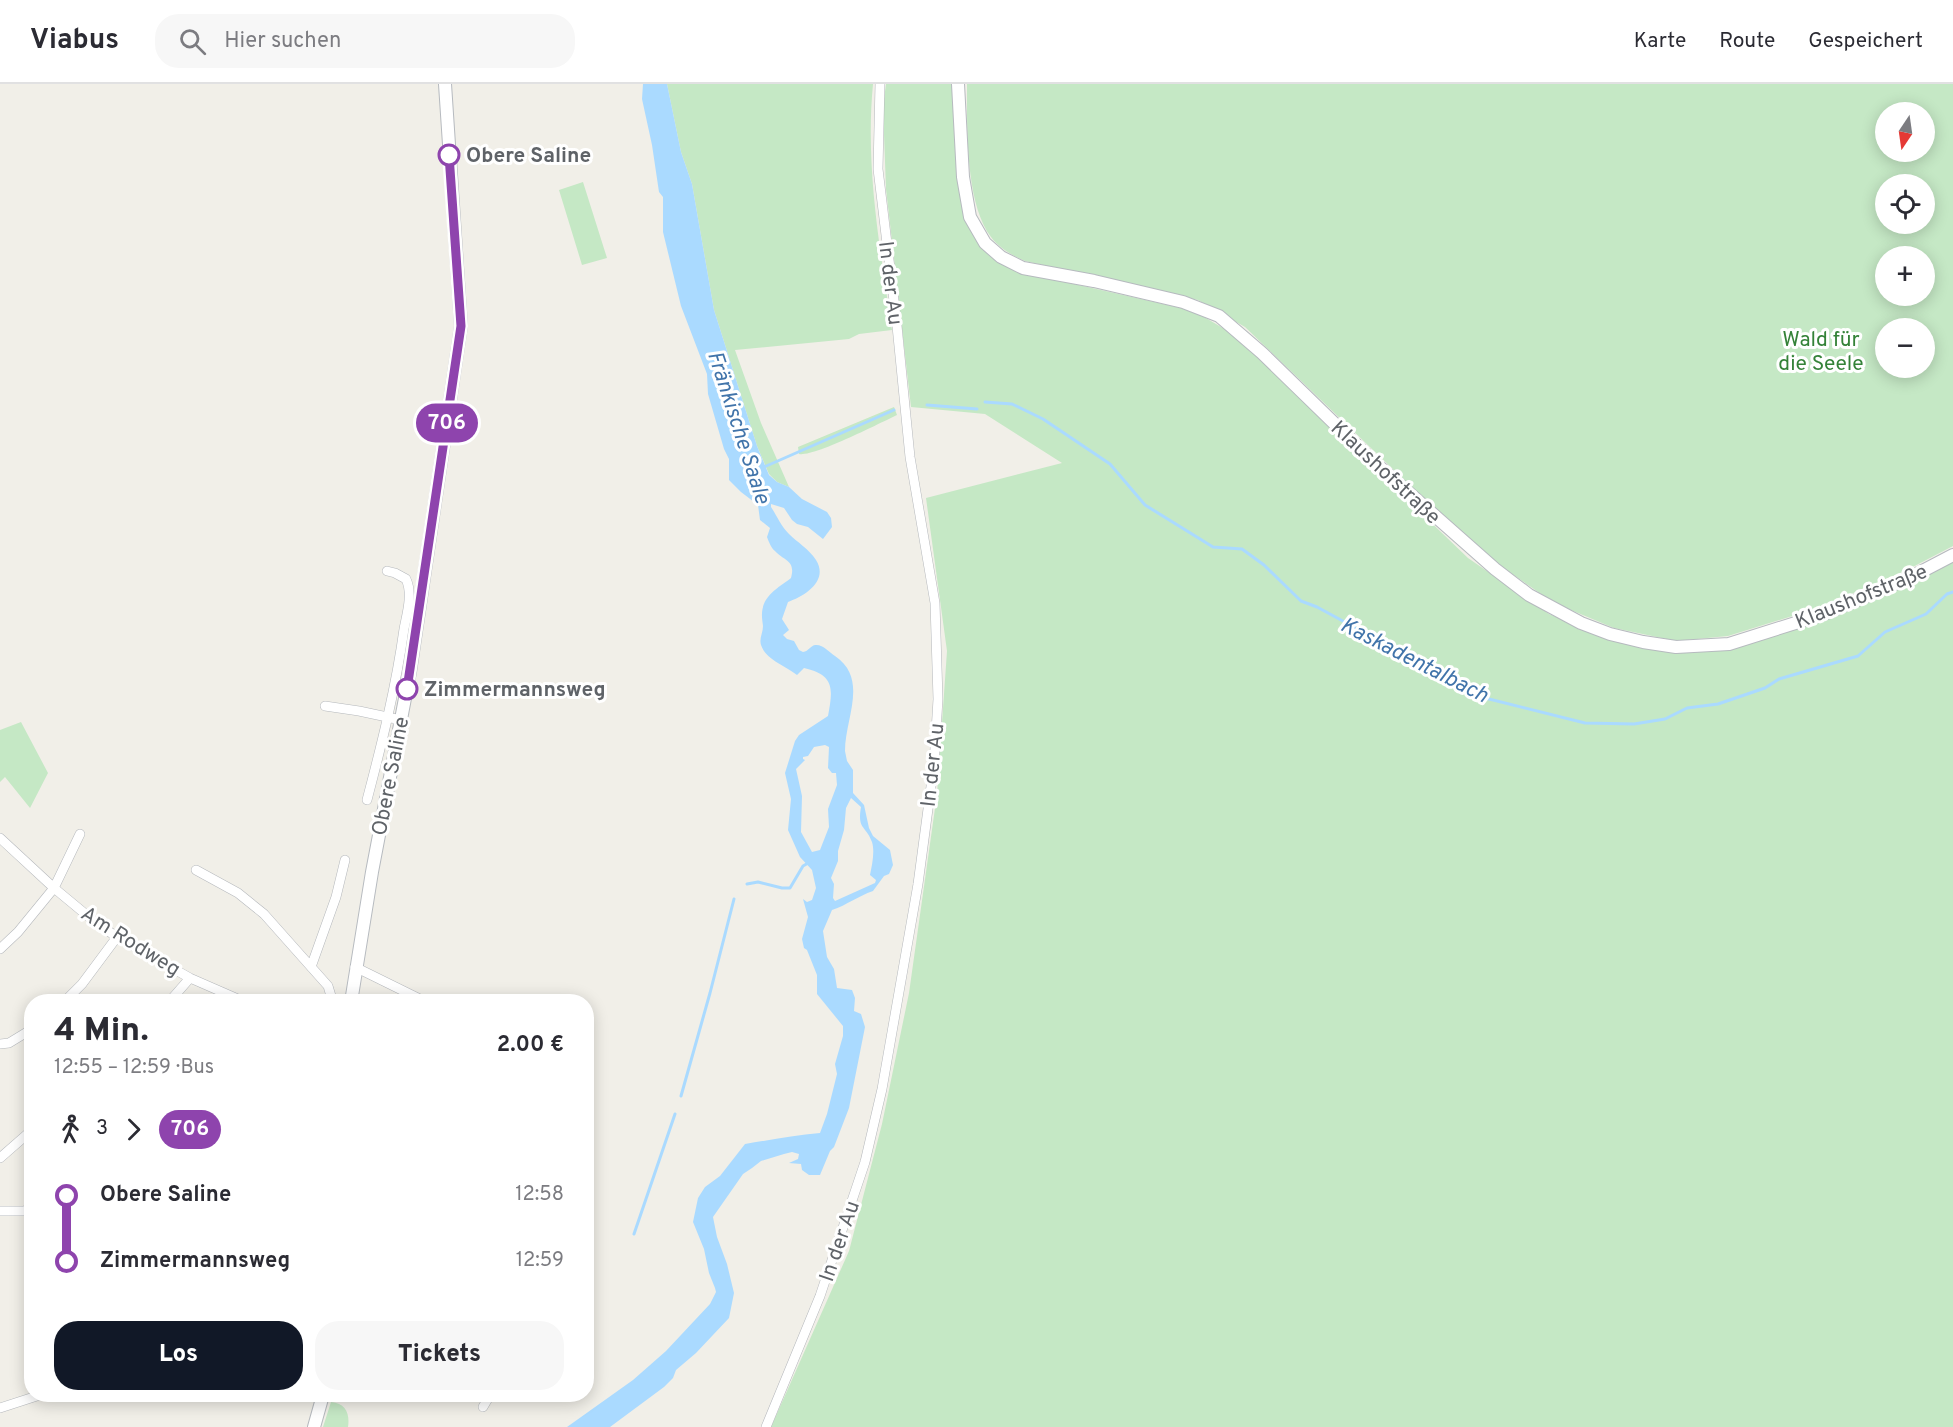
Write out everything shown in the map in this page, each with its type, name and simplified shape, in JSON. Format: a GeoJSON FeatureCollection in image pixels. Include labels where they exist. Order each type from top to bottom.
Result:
{"type":"FeatureCollection","features":[{"type":"Feature","properties":{"kind":"main road","name":"Obere Saline"},"geometry":{"type":"LineString","coordinates":[[352,994],[395,719],[431,534],[461,326],[446,84]]}},
{"type":"Feature","properties":{"kind":"main road","name":"Klaushofstraße"},"geometry":{"type":"LineString","coordinates":[[958,84],[963,177],[970,216],[985,243],[1000,258],[1023,268],[1094,281],[1183,302],[1219,316],[1262,353],[1374,462],[1495,570],[1529,595],[1581,623],[1610,634],[1676,647],[1729,644],[1824,614],[1911,577],[1953,555]]}},
{"type":"Feature","properties":{"kind":"main road"},"geometry":{"type":"LineString","coordinates":[[314,1427],[321,1402]]}},
{"type":"Feature","properties":{"kind":"street","name":"In der Au"},"geometry":{"type":"LineString","coordinates":[[766,1427],[820,1296],[866,1162],[882,1089],[918,884],[934,764],[938,699],[935,603],[910,457],[878,169],[880,84]]}},
{"type":"Feature","properties":{"kind":"street","name":"Obere Saline"},"geometry":{"type":"LineString","coordinates":[[368,800],[395,719],[410,592],[406,579],[387,571]]}},
{"type":"Feature","properties":{"kind":"street"},"geometry":{"type":"LineString","coordinates":[[325,706],[395,719]]}},
{"type":"Feature","properties":{"kind":"street"},"geometry":{"type":"LineString","coordinates":[[0,949],[18,932],[54,888],[80,834]]}},
{"type":"Feature","properties":{"kind":"street","name":"Am Rodweg"},"geometry":{"type":"LineString","coordinates":[[0,838],[95,922],[190,978],[227,994]]}},
{"type":"Feature","properties":{"kind":"street"},"geometry":{"type":"LineString","coordinates":[[311,967],[336,897],[345,860]]}},
{"type":"Feature","properties":{"kind":"street"},"geometry":{"type":"LineString","coordinates":[[196,870],[238,893],[264,914],[328,986],[330,994]]}},
{"type":"Feature","properties":{"kind":"street"},"geometry":{"type":"LineString","coordinates":[[72,994],[117,937]]}},
{"type":"Feature","properties":{"kind":"street"},"geometry":{"type":"LineString","coordinates":[[355,967],[410,994]]}},
{"type":"Feature","properties":{"kind":"street"},"geometry":{"type":"LineString","coordinates":[[176,994],[190,978]]}},
{"type":"Feature","properties":{"kind":"street"},"geometry":{"type":"LineString","coordinates":[[0,1044],[9,1043],[24,1034]]}},
{"type":"Feature","properties":{"kind":"street"},"geometry":{"type":"LineString","coordinates":[[0,1158],[24,1137]]}},
{"type":"Feature","properties":{"kind":"street"},"geometry":{"type":"LineString","coordinates":[[0,1211],[24,1211]]}},
{"type":"Feature","properties":{"kind":"street"},"geometry":{"type":"LineString","coordinates":[[0,1408],[24,1400]]}},
{"type":"Feature","properties":{"kind":"street"},"geometry":{"type":"LineString","coordinates":[[483,1407],[486,1402]]}},
{"type":"Feature","properties":{"kind":"green space"},"geometry":{"type":"Polygon","coordinates":[[[667,84],[873,84],[872,177],[892,330],[859,334],[849,339],[735,350],[761,423],[789,487],[777,482],[769,474],[757,446],[714,310],[692,184],[681,152],[667,84]]]}},
{"type":"Feature","properties":{"kind":"green space"},"geometry":{"type":"Polygon","coordinates":[[[886,84],[955,84],[966,218],[1021,272],[1194,311],[1238,337],[1468,558],[1549,614],[1610,639],[1675,653],[1730,647],[1953,560],[1953,1427],[771,1427],[849,1251],[882,1124],[909,993],[937,794],[947,651],[926,498],[1062,463],[985,414],[911,407],[886,189],[883,106],[886,84]]]}},
{"type":"Feature","properties":{"kind":"green space","name":"Wald für die Seele"},"geometry":{"type":"Polygon","coordinates":[[[967,84],[1953,84],[1953,546],[1907,570],[1821,607],[1728,636],[1676,641],[1614,628],[1554,603],[1476,549],[1245,327],[1198,300],[1025,261],[998,245],[991,237],[976,205],[968,142],[967,84]]]}},
{"type":"Feature","properties":{"kind":"green space"},"geometry":{"type":"Polygon","coordinates":[[[583,182],[607,258],[582,265],[559,190],[583,182]]]}},
{"type":"Feature","properties":{"kind":"green space"},"geometry":{"type":"Polygon","coordinates":[[[894,407],[897,415],[832,445],[807,454],[799,454],[798,447],[894,407]]]}},
{"type":"Feature","properties":{"kind":"green space"},"geometry":{"type":"Polygon","coordinates":[[[21,722],[48,773],[30,808],[5,777],[0,782],[0,730],[21,722]]]}},
{"type":"Feature","properties":{"kind":"green space"},"geometry":{"type":"Polygon","coordinates":[[[331,1402],[340,1404],[346,1410],[348,1427],[323,1427],[331,1402]]]}},
{"type":"Feature","properties":{"kind":"water","name":"Fränkische Saale"},"geometry":{"type":"Polygon","coordinates":[[[643,84],[667,84],[681,152],[692,184],[714,310],[757,446],[769,475],[777,482],[789,487],[802,499],[827,512],[831,518],[832,527],[823,539],[808,527],[797,524],[784,508],[771,504],[784,528],[816,560],[820,575],[808,592],[788,602],[782,619],[789,630],[783,635],[794,641],[799,650],[803,652],[815,645],[823,647],[845,665],[851,676],[853,700],[845,751],[847,761],[853,770],[853,793],[864,805],[873,836],[890,850],[893,865],[889,874],[884,876],[873,891],[832,910],[823,931],[827,957],[834,969],[837,988],[852,990],[855,998],[854,1011],[861,1014],[865,1027],[849,1108],[820,1175],[809,1175],[802,1170],[801,1164],[789,1163],[798,1159],[799,1154],[792,1152],[761,1161],[743,1174],[713,1217],[734,1293],[729,1318],[696,1353],[676,1370],[673,1378],[664,1387],[610,1427],[567,1427],[633,1380],[666,1351],[710,1304],[716,1292],[704,1249],[693,1222],[698,1198],[705,1187],[720,1176],[745,1144],[820,1133],[837,1074],[835,1064],[843,1036],[843,1026],[817,994],[817,975],[802,939],[808,917],[803,899],[807,902],[812,900],[816,888],[812,870],[800,857],[788,830],[791,799],[785,773],[799,735],[828,716],[831,698],[830,684],[822,675],[804,668],[797,675],[767,655],[761,645],[764,604],[771,594],[791,578],[792,568],[791,564],[770,545],[767,537],[770,528],[760,520],[758,505],[729,480],[729,459],[708,394],[707,374],[681,306],[663,232],[663,197],[659,192],[642,99],[643,84]],[[825,745],[814,747],[808,756],[803,757],[805,760],[796,769],[802,796],[801,832],[812,852],[820,850],[829,827],[828,809],[837,785],[836,773],[832,773],[828,768],[829,747],[825,745]],[[851,798],[846,808],[838,861],[831,878],[834,884],[833,898],[835,901],[875,883],[876,880],[870,875],[872,842],[861,824],[861,807],[851,798]]]}},
{"type":"Feature","properties":{"kind":"waterway","name":"Kaskadentalbach"},"geometry":{"type":"LineString","coordinates":[[985,402],[1012,404],[1043,419],[1110,464],[1145,505],[1213,547],[1242,549],[1264,565],[1301,601],[1317,607],[1485,698],[1585,723],[1634,724],[1665,719],[1687,708],[1718,704],[1765,688],[1779,679],[1858,656],[1885,632],[1926,614],[1947,594],[1953,592]]}},
{"type":"Feature","properties":{"kind":"waterway","name":"Kaskadentalbach"},"geometry":{"type":"LineString","coordinates":[[927,405],[977,409]]}},
{"type":"Feature","properties":{"kind":"waterway","name":"Kaskadentalbach"},"geometry":{"type":"LineString","coordinates":[[764,467],[894,410]]}},
{"type":"Feature","properties":{"kind":"waterway"},"geometry":{"type":"LineString","coordinates":[[747,884],[758,882],[790,888],[803,866],[810,862]]}},
{"type":"Feature","properties":{"kind":"waterway"},"geometry":{"type":"LineString","coordinates":[[681,1096],[734,899]]}},
{"type":"Feature","properties":{"kind":"waterway"},"geometry":{"type":"LineString","coordinates":[[634,1234],[675,1114]]}},
{"type":"Feature","properties":{"kind":"bus line","name":"706"},"geometry":{"type":"LineString","coordinates":[[407,689],[461,326],[449,155]]}},
{"type":"Feature","properties":{"kind":"place","name":"Obere Saline"},"geometry":{"type":"Point","coordinates":[449,155]}},
{"type":"Feature","properties":{"kind":"place","name":"Zimmermannsweg"},"geometry":{"type":"Point","coordinates":[407,689]}}]}
